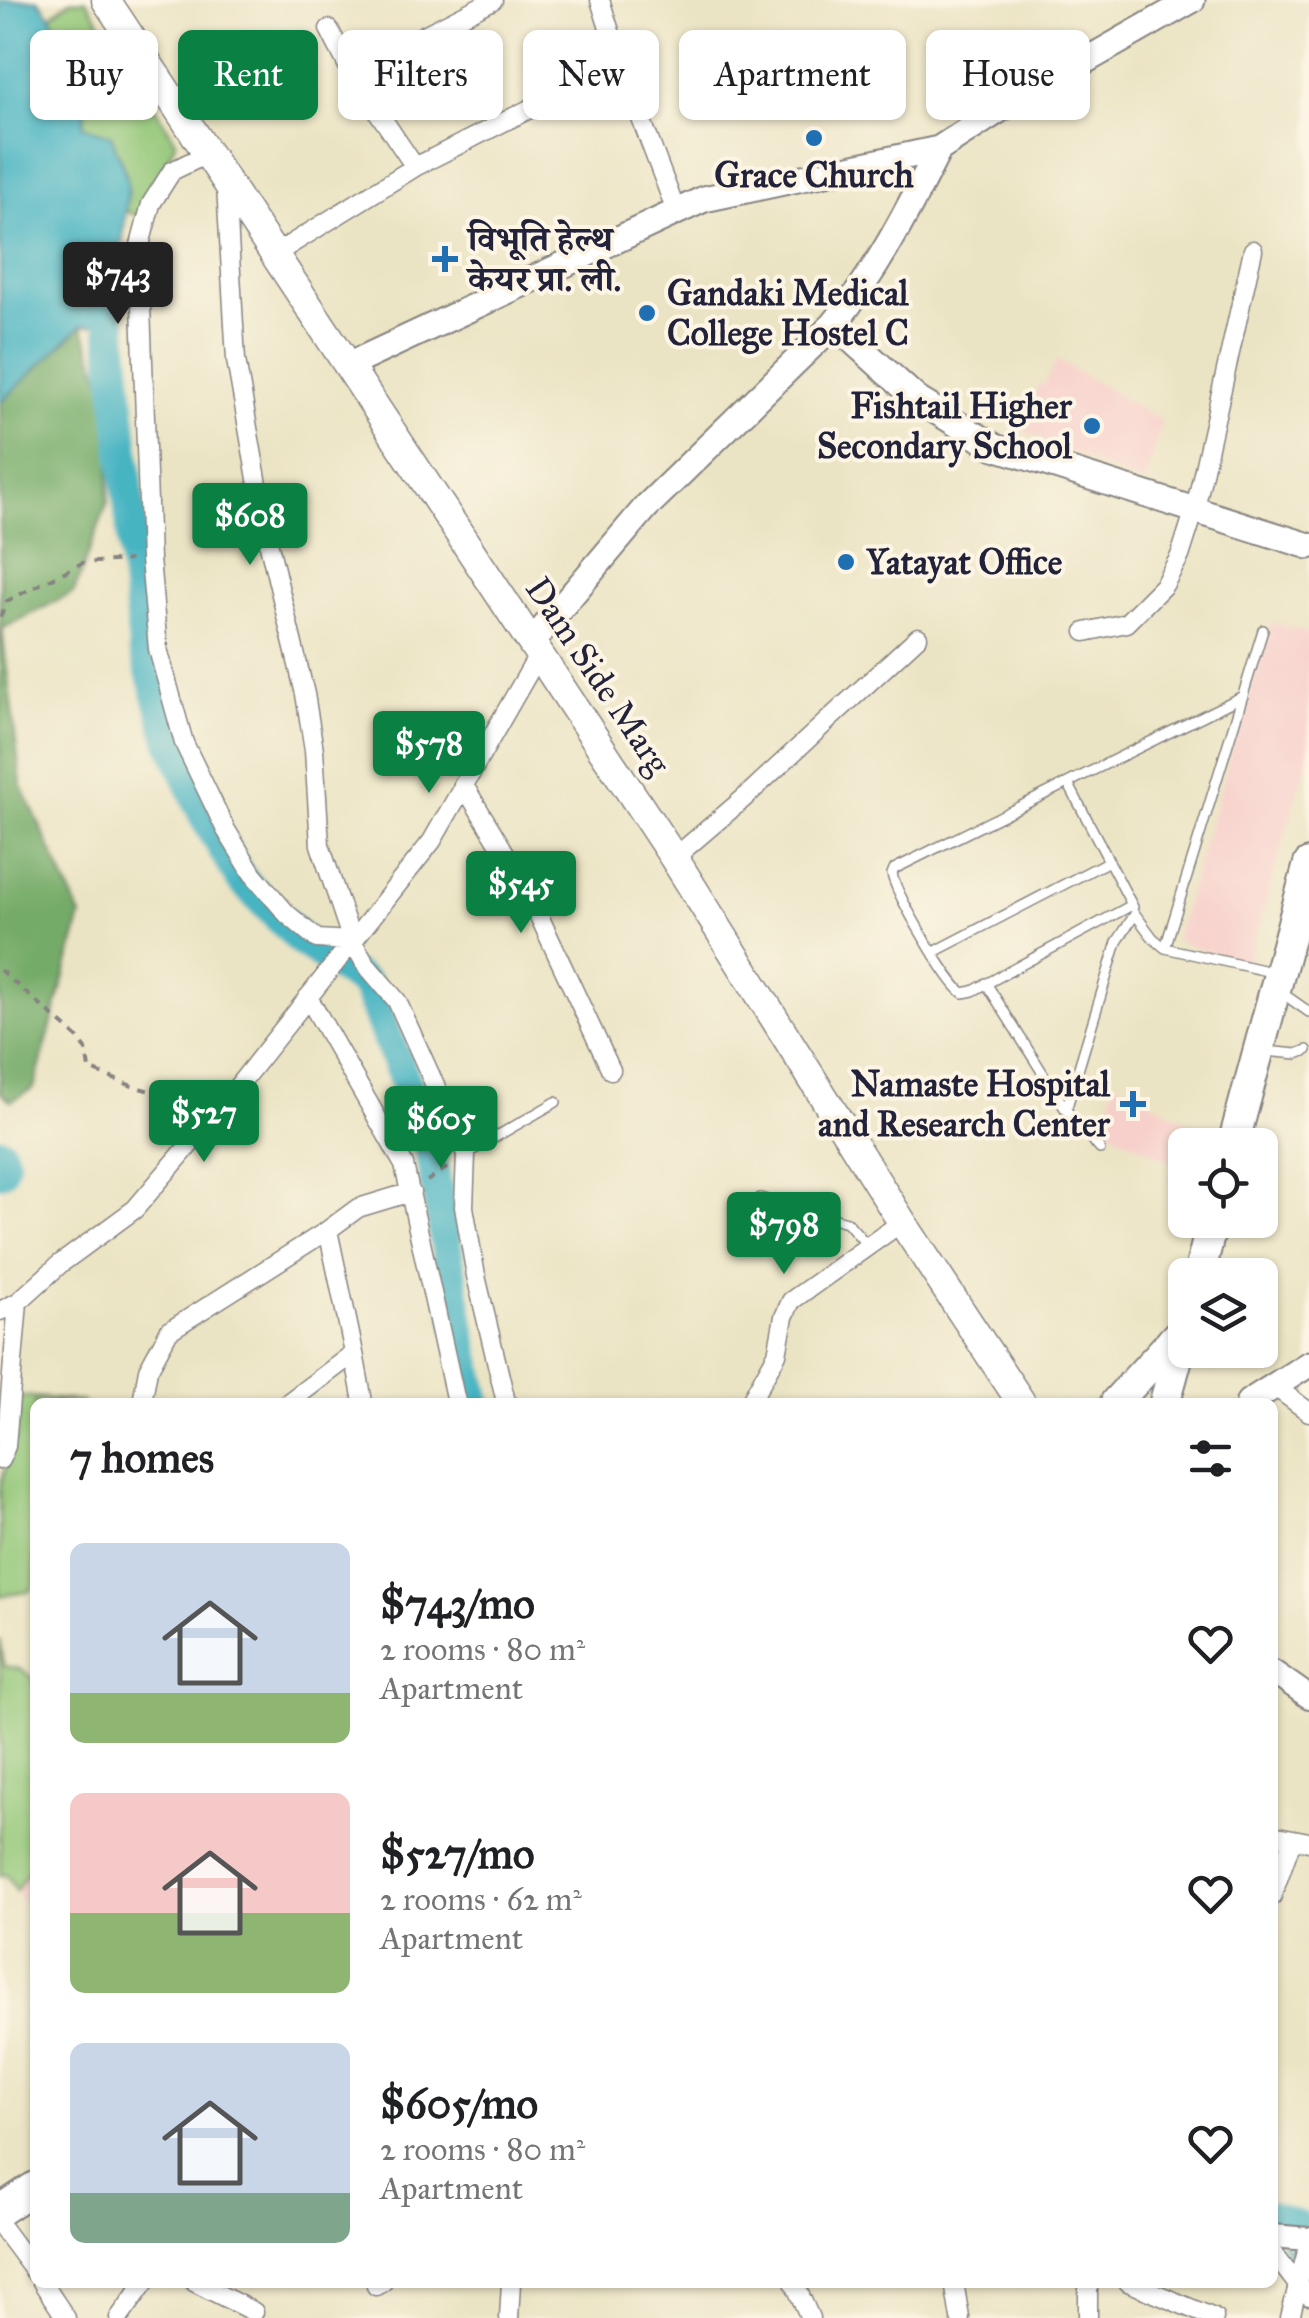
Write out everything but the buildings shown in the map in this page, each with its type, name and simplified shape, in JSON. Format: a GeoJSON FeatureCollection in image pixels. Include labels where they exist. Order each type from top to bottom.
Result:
{"type":"FeatureCollection","features":[{"type":"Feature","properties":{"kind":"highway"},"geometry":{"type":"LineString","coordinates":[[1237,1128],[1309,864]]}},
{"type":"Feature","properties":{"kind":"highway"},"geometry":{"type":"LineString","coordinates":[[1120,1398],[1168,1346]]}},
{"type":"Feature","properties":{"kind":"highway"},"geometry":{"type":"LineString","coordinates":[[1166,1398],[1174,1368]]}},
{"type":"Feature","properties":{"kind":"highway"},"geometry":{"type":"LineString","coordinates":[[0,2210],[30,2189]]}},
{"type":"Feature","properties":{"kind":"main road","name":"Dam Side Marg"},"geometry":{"type":"LineString","coordinates":[[106,0],[674,858],[902,1222],[1019,1398]]}},
{"type":"Feature","properties":{"kind":"main road"},"geometry":{"type":"LineString","coordinates":[[349,365],[676,211],[734,191],[939,148],[1188,1]]}},
{"type":"Feature","properties":{"kind":"main road"},"geometry":{"type":"LineString","coordinates":[[535,649],[646,507],[834,324],[861,291],[890,246],[939,148]]}},
{"type":"Feature","properties":{"kind":"main road"},"geometry":{"type":"LineString","coordinates":[[834,324],[918,400],[994,446],[1309,546]]}},
{"type":"Feature","properties":{"kind":"main road"},"geometry":{"type":"LineString","coordinates":[[1255,1398],[1309,1364]]}},
{"type":"Feature","properties":{"kind":"street"},"geometry":{"type":"LineString","coordinates":[[434,30],[493,0]]}},
{"type":"Feature","properties":{"kind":"street"},"geometry":{"type":"LineString","coordinates":[[600,0],[610,30]]}},
{"type":"Feature","properties":{"kind":"street"},"geometry":{"type":"LineString","coordinates":[[329,30],[338,47]]}},
{"type":"Feature","properties":{"kind":"street"},"geometry":{"type":"LineString","coordinates":[[275,254],[416,167],[523,112]]}},
{"type":"Feature","properties":{"kind":"street"},"geometry":{"type":"LineString","coordinates":[[384,120],[416,167]]}},
{"type":"Feature","properties":{"kind":"street"},"geometry":{"type":"LineString","coordinates":[[642,120],[676,211]]}},
{"type":"Feature","properties":{"kind":"street"},"geometry":{"type":"LineString","coordinates":[[210,153],[172,171],[151,204],[139,249],[150,558],[158,649],[184,744],[252,874],[287,914],[317,940],[347,947],[397,1002],[466,1154],[464,1207],[505,1398]]}},
{"type":"Feature","properties":{"kind":"street"},"geometry":{"type":"LineString","coordinates":[[226,180],[236,360],[268,541],[305,694],[314,750],[320,845],[347,947]]}},
{"type":"Feature","properties":{"kind":"street"},"geometry":{"type":"LineString","coordinates":[[1085,632],[1126,623],[1164,585],[1180,556],[1195,510],[1253,250]]}},
{"type":"Feature","properties":{"kind":"street"},"geometry":{"type":"LineString","coordinates":[[674,858],[918,638]]}},
{"type":"Feature","properties":{"kind":"street"},"geometry":{"type":"LineString","coordinates":[[0,1460],[6,1446],[10,1306],[135,1209],[219,1110],[432,840],[535,649]]}},
{"type":"Feature","properties":{"kind":"street"},"geometry":{"type":"LineString","coordinates":[[464,784],[524,884],[611,1070]]}},
{"type":"Feature","properties":{"kind":"street"},"geometry":{"type":"LineString","coordinates":[[308,997],[404,1165],[455,1398]]}},
{"type":"Feature","properties":{"kind":"street"},"geometry":{"type":"LineString","coordinates":[[143,1398],[148,1370],[169,1331],[358,1208],[411,1192]]}},
{"type":"Feature","properties":{"kind":"street"},"geometry":{"type":"LineString","coordinates":[[752,1398],[777,1354],[791,1301],[902,1222]]}},
{"type":"Feature","properties":{"kind":"street"},"geometry":{"type":"LineString","coordinates":[[328,1230],[363,1398]]}},
{"type":"Feature","properties":{"kind":"street"},"geometry":{"type":"LineString","coordinates":[[294,1398],[354,1353]]}},
{"type":"Feature","properties":{"kind":"street"},"geometry":{"type":"LineString","coordinates":[[1274,1386],[1309,1412]]}},
{"type":"Feature","properties":{"kind":"street"},"geometry":{"type":"LineString","coordinates":[[1278,1675],[1309,1697]]}},
{"type":"Feature","properties":{"kind":"street"},"geometry":{"type":"LineString","coordinates":[[1278,1884],[1300,1841]]}},
{"type":"Feature","properties":{"kind":"street"},"geometry":{"type":"LineString","coordinates":[[0,2226],[30,2265]]}},
{"type":"Feature","properties":{"kind":"street"},"geometry":{"type":"LineString","coordinates":[[1290,2318],[1304,2290],[1296,2239]]}},
{"type":"Feature","properties":{"kind":"street"},"geometry":{"type":"LineString","coordinates":[[1278,2259],[1304,2290]]}},
{"type":"Feature","properties":{"kind":"street"},"geometry":{"type":"LineString","coordinates":[[46,2288],[66,2318]]}},
{"type":"Feature","properties":{"kind":"street"},"geometry":{"type":"LineString","coordinates":[[119,2318],[141,2288]]}},
{"type":"Feature","properties":{"kind":"street"},"geometry":{"type":"LineString","coordinates":[[206,2288],[254,2312]]}},
{"type":"Feature","properties":{"kind":"street"},"geometry":{"type":"LineString","coordinates":[[509,2318],[511,2288]]}},
{"type":"Feature","properties":{"kind":"street"},"geometry":{"type":"LineString","coordinates":[[797,2288],[810,2318]]}},
{"type":"Feature","properties":{"kind":"street"},"geometry":{"type":"LineString","coordinates":[[955,2288],[960,2318]]}},
{"type":"Feature","properties":{"kind":"street"},"geometry":{"type":"LineString","coordinates":[[1088,2288],[1088,2318]]}},
{"type":"Feature","properties":{"kind":"street"},"geometry":{"type":"LineString","coordinates":[[1142,2288],[1214,2318]]}},
{"type":"Feature","properties":{"kind":"lane"},"geometry":{"type":"LineString","coordinates":[[1165,948],[1263,630]]}},
{"type":"Feature","properties":{"kind":"lane"},"geometry":{"type":"LineString","coordinates":[[1134,910],[963,994],[955,988],[894,883],[894,870],[1243,696]]}},
{"type":"Feature","properties":{"kind":"lane"},"geometry":{"type":"LineString","coordinates":[[1068,782],[1134,910],[1153,938],[1165,948],[1277,981],[1309,1012]]}},
{"type":"Feature","properties":{"kind":"lane"},"geometry":{"type":"LineString","coordinates":[[934,952],[1109,862]]}},
{"type":"Feature","properties":{"kind":"lane"},"geometry":{"type":"LineString","coordinates":[[1066,1110],[1117,942],[1134,910]]}},
{"type":"Feature","properties":{"kind":"lane"},"geometry":{"type":"LineString","coordinates":[[986,983],[1066,1110],[1100,1149]]}},
{"type":"Feature","properties":{"kind":"lane"},"geometry":{"type":"LineString","coordinates":[[1258,1050],[1297,1054],[1306,1050]]}},
{"type":"Feature","properties":{"kind":"lane"},"geometry":{"type":"LineString","coordinates":[[466,1154],[556,1102]]}},
{"type":"Feature","properties":{"kind":"lane"},"geometry":{"type":"LineString","coordinates":[[760,1198],[846,1222],[867,1245]]}},
{"type":"Feature","properties":{"kind":"path"},"geometry":{"type":"LineString","coordinates":[[0,617],[7,601],[82,562],[150,558]]}},
{"type":"Feature","properties":{"kind":"path"},"geometry":{"type":"LineString","coordinates":[[0,970],[78,1038],[86,1049],[89,1069],[132,1086],[219,1110]]}},
{"type":"Feature","properties":{"kind":"path"},"geometry":{"type":"LineString","coordinates":[[411,1192],[466,1154]]}},
{"type":"Feature","properties":{"kind":"shaded area","name":"Fishtail Higher Secondary School"},"geometry":{"type":"Polygon","coordinates":[[[1057,360],[1162,421],[1144,485],[1023,431],[1038,384],[1043,385],[1057,360]]]}},
{"type":"Feature","properties":{"kind":"shaded area"},"geometry":{"type":"Polygon","coordinates":[[[1271,622],[1309,633],[1309,754],[1247,965],[1174,940],[1271,622]]]}},
{"type":"Feature","properties":{"kind":"shaded area","name":"Namaste Hospital and Research Center"},"geometry":{"type":"Polygon","coordinates":[[[1115,1081],[1200,1128],[1168,1128],[1168,1160],[1103,1127],[1115,1081]]]}},
{"type":"Feature","properties":{"kind":"shaded area"},"geometry":{"type":"Polygon","coordinates":[[[30,1869],[30,1920],[16,1891],[30,1869]]]}},
{"type":"Feature","properties":{"kind":"green space"},"geometry":{"type":"Polygon","coordinates":[[[71,0],[86,0],[105,30],[55,30],[51,16],[71,0]]]}},
{"type":"Feature","properties":{"kind":"green space"},"geometry":{"type":"Polygon","coordinates":[[[158,113],[176,141],[141,217],[125,211],[128,191],[81,120],[158,120],[158,113]]]}},
{"type":"Feature","properties":{"kind":"green space"},"geometry":{"type":"Polygon","coordinates":[[[82,326],[113,411],[108,501],[74,592],[2,629],[21,784],[81,916],[34,1088],[11,1101],[0,1092],[0,403],[82,326]]]}},
{"type":"Feature","properties":{"kind":"green space"},"geometry":{"type":"Polygon","coordinates":[[[21,1396],[42,1398],[30,1398],[30,1590],[0,1596],[0,1486],[16,1434],[21,1396]]]}},
{"type":"Feature","properties":{"kind":"green space"},"geometry":{"type":"Polygon","coordinates":[[[0,1639],[4,1666],[30,1676],[30,1869],[16,1891],[7,1875],[0,1876],[0,1639]]]}},
{"type":"Feature","properties":{"kind":"water"},"geometry":{"type":"Polygon","coordinates":[[[0,0],[38,0],[58,30],[30,30],[30,120],[84,120],[83,126],[111,135],[127,177],[121,253],[124,325],[81,326],[0,403],[0,0]]]}},
{"type":"Feature","properties":{"kind":"waterway"},"geometry":{"type":"LineString","coordinates":[[111,325],[144,649],[171,739],[206,819],[241,879],[302,941],[366,985],[428,1137],[475,1398]]}},
{"type":"Feature","properties":{"kind":"waterway"},"geometry":{"type":"LineString","coordinates":[[0,1152],[4,1161],[0,1171]]}},
{"type":"Feature","properties":{"kind":"waterway"},"geometry":{"type":"LineString","coordinates":[[1278,2213],[1301,2221]]}},
{"type":"Feature","properties":{"kind":"waterway"},"geometry":{"type":"LineString","coordinates":[[1283,2244],[1293,2257]]}},
{"type":"Feature","properties":{"kind":"place","name":"Grace Church"},"geometry":{"type":"Point","coordinates":[814,138]}},
{"type":"Feature","properties":{"kind":"place","name":"विभूति हेल्थ केयर प्रा. ली."},"geometry":{"type":"Point","coordinates":[445,259]}},
{"type":"Feature","properties":{"kind":"place","name":"Gandaki Medical College Hostel C"},"geometry":{"type":"Point","coordinates":[647,313]}},
{"type":"Feature","properties":{"kind":"place","name":"Fishtail Higher Secondary School"},"geometry":{"type":"Point","coordinates":[1092,426]}},
{"type":"Feature","properties":{"kind":"place","name":"Yatayat Office"},"geometry":{"type":"Point","coordinates":[846,562]}},
{"type":"Feature","properties":{"kind":"place","name":"Namaste Hospital and Research Center"},"geometry":{"type":"Point","coordinates":[1133,1104]}}]}
